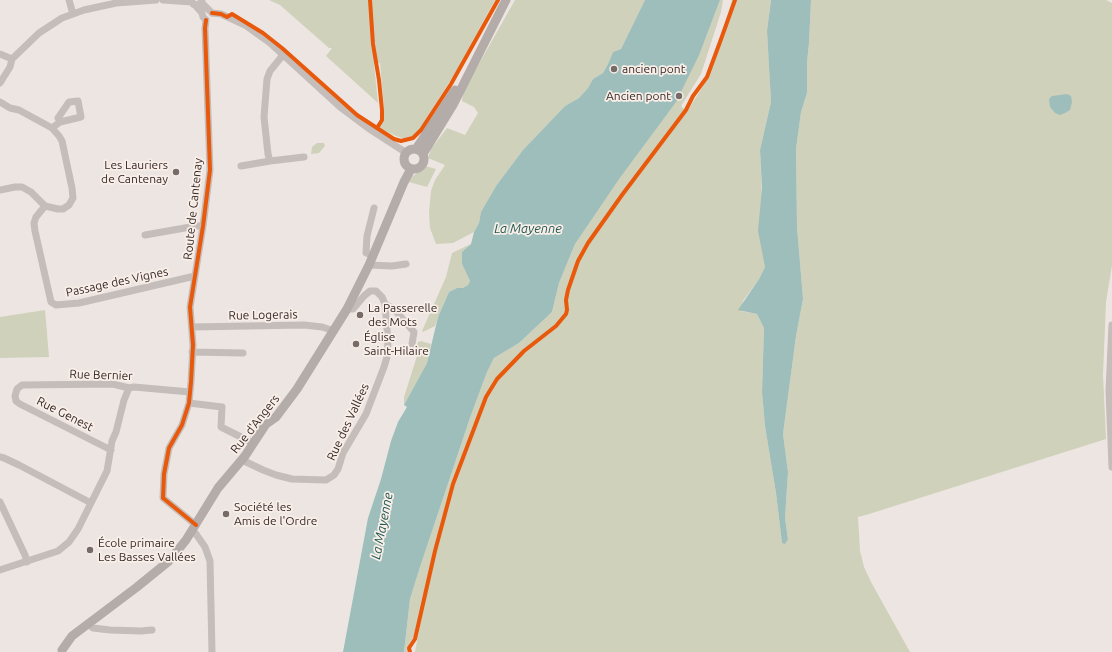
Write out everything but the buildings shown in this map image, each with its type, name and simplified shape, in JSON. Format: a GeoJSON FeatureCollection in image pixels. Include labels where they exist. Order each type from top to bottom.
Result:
{"type":"FeatureCollection","features":[{"type":"Feature","properties":{"kind":"main road"},"geometry":{"type":"LineString","coordinates":[[419,151],[452,105],[506,0]]}},
{"type":"Feature","properties":{"kind":"main road"},"geometry":{"type":"LineString","coordinates":[[411,149],[419,151],[424,162],[423,165],[418,169],[408,168],[403,159],[405,152],[411,149]]}},
{"type":"Feature","properties":{"kind":"main road","name":"Rue d'Angers"},"geometry":{"type":"LineString","coordinates":[[60,651],[72,636],[155,573],[169,560],[186,540],[218,488],[242,460],[266,424],[276,417],[297,389],[347,309],[369,265],[372,255],[411,169]]}},
{"type":"Feature","properties":{"kind":"street"},"geometry":{"type":"LineString","coordinates":[[69,0],[73,14]]}},
{"type":"Feature","properties":{"kind":"street"},"geometry":{"type":"LineString","coordinates":[[0,82],[10,67],[12,59],[38,33],[62,18],[84,10],[116,3],[156,0]]}},
{"type":"Feature","properties":{"kind":"street"},"geometry":{"type":"LineString","coordinates":[[163,0],[196,2],[207,14],[221,14],[245,25],[283,55],[340,107],[368,128],[405,152]]}},
{"type":"Feature","properties":{"kind":"street","name":"Route de Cantenay"},"geometry":{"type":"LineString","coordinates":[[194,527],[163,498],[164,474],[169,448],[182,425],[190,392],[192,327],[190,306],[203,226],[210,170],[207,48],[205,28],[207,14]]}},
{"type":"Feature","properties":{"kind":"street"},"geometry":{"type":"LineString","coordinates":[[0,54],[12,59]]}},
{"type":"Feature","properties":{"kind":"street"},"geometry":{"type":"LineString","coordinates":[[270,161],[264,117],[267,79],[270,71],[283,55]]}},
{"type":"Feature","properties":{"kind":"street"},"geometry":{"type":"LineString","coordinates":[[0,102],[10,108],[19,110],[52,128],[62,141],[73,198],[69,205],[63,209],[50,208],[45,206],[31,192],[22,187],[0,190]]}},
{"type":"Feature","properties":{"kind":"street"},"geometry":{"type":"LineString","coordinates":[[52,128],[60,122]]}},
{"type":"Feature","properties":{"kind":"street"},"geometry":{"type":"LineString","coordinates":[[241,166],[304,157]]}},
{"type":"Feature","properties":{"kind":"street","name":"Passage des Vignes"},"geometry":{"type":"LineString","coordinates":[[45,206],[36,217],[34,231],[51,302],[56,305],[78,303],[195,276]]}},
{"type":"Feature","properties":{"kind":"street"},"geometry":{"type":"LineString","coordinates":[[372,255],[366,253],[367,236],[374,208]]}},
{"type":"Feature","properties":{"kind":"street"},"geometry":{"type":"LineString","coordinates":[[144,235],[203,226]]}},
{"type":"Feature","properties":{"kind":"street"},"geometry":{"type":"LineString","coordinates":[[369,265],[392,266],[406,264]]}},
{"type":"Feature","properties":{"kind":"street"},"geometry":{"type":"LineString","coordinates":[[347,309],[354,309],[364,296],[370,292],[376,291],[382,297],[385,304],[394,309],[414,332],[412,344]]}},
{"type":"Feature","properties":{"kind":"street","name":"Rue des Vallées"},"geometry":{"type":"LineString","coordinates":[[242,460],[276,475],[292,479],[326,480],[334,475],[338,469],[343,453],[366,414],[387,357],[388,342],[385,304]]}},
{"type":"Feature","properties":{"kind":"street","name":"Rue Logerais"},"geometry":{"type":"LineString","coordinates":[[192,327],[304,325],[322,327],[334,331]]}},
{"type":"Feature","properties":{"kind":"street"},"geometry":{"type":"LineString","coordinates":[[1112,325],[1109,391],[1112,467]]}},
{"type":"Feature","properties":{"kind":"street"},"geometry":{"type":"LineString","coordinates":[[192,352],[243,353]]}},
{"type":"Feature","properties":{"kind":"street","name":"Rue Bernier"},"geometry":{"type":"LineString","coordinates":[[16,393],[17,389],[22,385],[113,384],[129,388],[134,387],[190,392]]}},
{"type":"Feature","properties":{"kind":"street"},"geometry":{"type":"LineString","coordinates":[[0,570],[58,551],[69,542],[78,529],[90,503],[108,471],[112,440],[116,432],[124,400],[129,388]]}},
{"type":"Feature","properties":{"kind":"street","name":"Rue Genest"},"geometry":{"type":"LineString","coordinates":[[16,393],[16,401],[20,404],[111,450]]}},
{"type":"Feature","properties":{"kind":"street"},"geometry":{"type":"LineString","coordinates":[[188,403],[222,407],[220,427],[253,444]]}},
{"type":"Feature","properties":{"kind":"street"},"geometry":{"type":"LineString","coordinates":[[0,457],[19,465],[90,503]]}},
{"type":"Feature","properties":{"kind":"street"},"geometry":{"type":"LineString","coordinates":[[0,502],[27,562]]}},
{"type":"Feature","properties":{"kind":"street"},"geometry":{"type":"LineString","coordinates":[[194,527],[196,534],[205,547],[210,561],[212,652]]}},
{"type":"Feature","properties":{"kind":"street"},"geometry":{"type":"LineString","coordinates":[[88,624],[93,628],[110,630],[152,630]]}},
{"type":"Feature","properties":{"kind":"green space"},"geometry":{"type":"Polygon","coordinates":[[[269,0],[495,0],[455,73],[419,130],[412,137],[405,139],[378,127],[383,120],[384,108],[380,63],[374,64],[378,103],[326,56],[332,48],[329,48],[280,5],[269,0]]]}},
{"type":"Feature","properties":{"kind":"green space"},"geometry":{"type":"Polygon","coordinates":[[[515,0],[645,0],[621,49],[613,52],[603,73],[593,79],[588,88],[579,98],[565,106],[523,150],[496,186],[481,212],[479,223],[474,232],[453,243],[436,244],[430,228],[429,212],[431,191],[435,180],[445,165],[428,158],[431,149],[447,128],[465,135],[478,113],[474,107],[462,101],[463,92],[515,0]]]}},
{"type":"Feature","properties":{"kind":"green space"},"geometry":{"type":"Polygon","coordinates":[[[720,0],[723,0],[721,12],[701,74],[681,106],[687,112],[708,78],[732,0],[771,0],[767,31],[771,102],[760,150],[765,267],[759,279],[743,301],[741,311],[757,314],[764,328],[762,392],[765,426],[776,493],[782,543],[788,539],[785,518],[788,472],[783,434],[796,336],[803,299],[797,227],[796,149],[801,112],[807,93],[807,62],[811,0],[1106,0],[1112,3],[1112,265],[1106,302],[1103,375],[1106,439],[858,517],[860,551],[864,567],[910,652],[415,652],[426,593],[423,595],[414,636],[409,644],[408,652],[404,652],[410,599],[471,415],[487,372],[494,358],[519,343],[552,312],[559,283],[575,244],[700,53],[720,0]]]}},
{"type":"Feature","properties":{"kind":"green space"},"geometry":{"type":"Polygon","coordinates":[[[317,143],[324,143],[325,146],[319,153],[311,154],[312,147],[317,143]]]}},
{"type":"Feature","properties":{"kind":"green space"},"geometry":{"type":"Polygon","coordinates":[[[425,166],[436,169],[427,187],[409,182],[412,177],[425,166]]]}},
{"type":"Feature","properties":{"kind":"green space"},"geometry":{"type":"Polygon","coordinates":[[[471,244],[462,252],[462,264],[470,281],[468,285],[449,292],[435,326],[423,332],[422,331],[446,277],[452,253],[471,244]]]}},
{"type":"Feature","properties":{"kind":"green space"},"geometry":{"type":"Polygon","coordinates":[[[45,310],[49,357],[0,358],[0,317],[45,310]]]}},
{"type":"Feature","properties":{"kind":"green space"},"geometry":{"type":"Polygon","coordinates":[[[421,341],[431,344],[427,363],[404,405],[404,397],[417,356],[416,348],[418,342],[421,341]]]}},
{"type":"Feature","properties":{"kind":"water","name":"La Mayenne"},"geometry":{"type":"Polygon","coordinates":[[[645,0],[720,0],[700,53],[676,102],[619,179],[575,244],[559,283],[552,312],[519,343],[494,358],[487,372],[471,415],[410,599],[404,652],[343,652],[368,518],[381,479],[391,441],[398,422],[407,407],[404,405],[427,363],[438,317],[449,292],[457,288],[463,288],[468,285],[470,281],[462,264],[462,252],[471,244],[474,232],[479,223],[481,212],[496,186],[523,150],[565,106],[579,98],[588,88],[593,79],[603,73],[613,52],[621,49],[645,0]]]}},
{"type":"Feature","properties":{"kind":"water"},"geometry":{"type":"Polygon","coordinates":[[[771,0],[811,0],[807,62],[807,93],[801,112],[796,149],[797,227],[803,299],[796,336],[783,434],[788,472],[785,518],[788,539],[785,544],[782,543],[776,493],[765,426],[762,392],[764,328],[757,314],[738,310],[759,279],[765,267],[758,231],[762,188],[760,150],[771,102],[767,31],[771,0]]]}},
{"type":"Feature","properties":{"kind":"water"},"geometry":{"type":"Polygon","coordinates":[[[1067,94],[1071,96],[1072,102],[1070,110],[1060,115],[1055,113],[1050,107],[1049,99],[1052,96],[1067,94]]]}},
{"type":"Feature","properties":{"kind":"cycle path"},"geometry":{"type":"LineString","coordinates":[[370,0],[373,44],[382,110],[382,120],[377,128]]}},
{"type":"Feature","properties":{"kind":"cycle path"},"geometry":{"type":"LineString","coordinates":[[212,13],[221,14],[227,17],[232,14],[263,33],[357,115],[394,139],[401,141],[413,138],[421,130],[451,84],[498,0]]}},
{"type":"Feature","properties":{"kind":"cycle path"},"geometry":{"type":"LineString","coordinates":[[410,652],[409,648],[415,639],[435,551],[453,484],[486,397],[497,379],[524,351],[556,326],[566,314],[568,290],[578,261],[588,243],[686,110],[693,96],[707,77],[735,0]]}},
{"type":"Feature","properties":{"kind":"cycle path"},"geometry":{"type":"LineString","coordinates":[[196,525],[163,498],[164,474],[169,448],[182,425],[189,403],[191,382],[193,345],[190,307],[210,170],[205,28],[206,20]]}},
{"type":"Feature","properties":{"kind":"place","name":"ancien pont"},"geometry":{"type":"Point","coordinates":[614,69]}},
{"type":"Feature","properties":{"kind":"place","name":"Ancien pont"},"geometry":{"type":"Point","coordinates":[679,96]}},
{"type":"Feature","properties":{"kind":"place","name":"Les Lauriers de Cantenay"},"geometry":{"type":"Point","coordinates":[176,172]}},
{"type":"Feature","properties":{"kind":"place","name":"La Passerelle des Mots"},"geometry":{"type":"Point","coordinates":[360,315]}},
{"type":"Feature","properties":{"kind":"place","name":"Église Saint-Hilaire"},"geometry":{"type":"Point","coordinates":[356,344]}},
{"type":"Feature","properties":{"kind":"place","name":"Société les Amis de l'Ordre"},"geometry":{"type":"Point","coordinates":[226,514]}},
{"type":"Feature","properties":{"kind":"place","name":"École primaire Les Basses Vallées"},"geometry":{"type":"Point","coordinates":[90,550]}}]}
